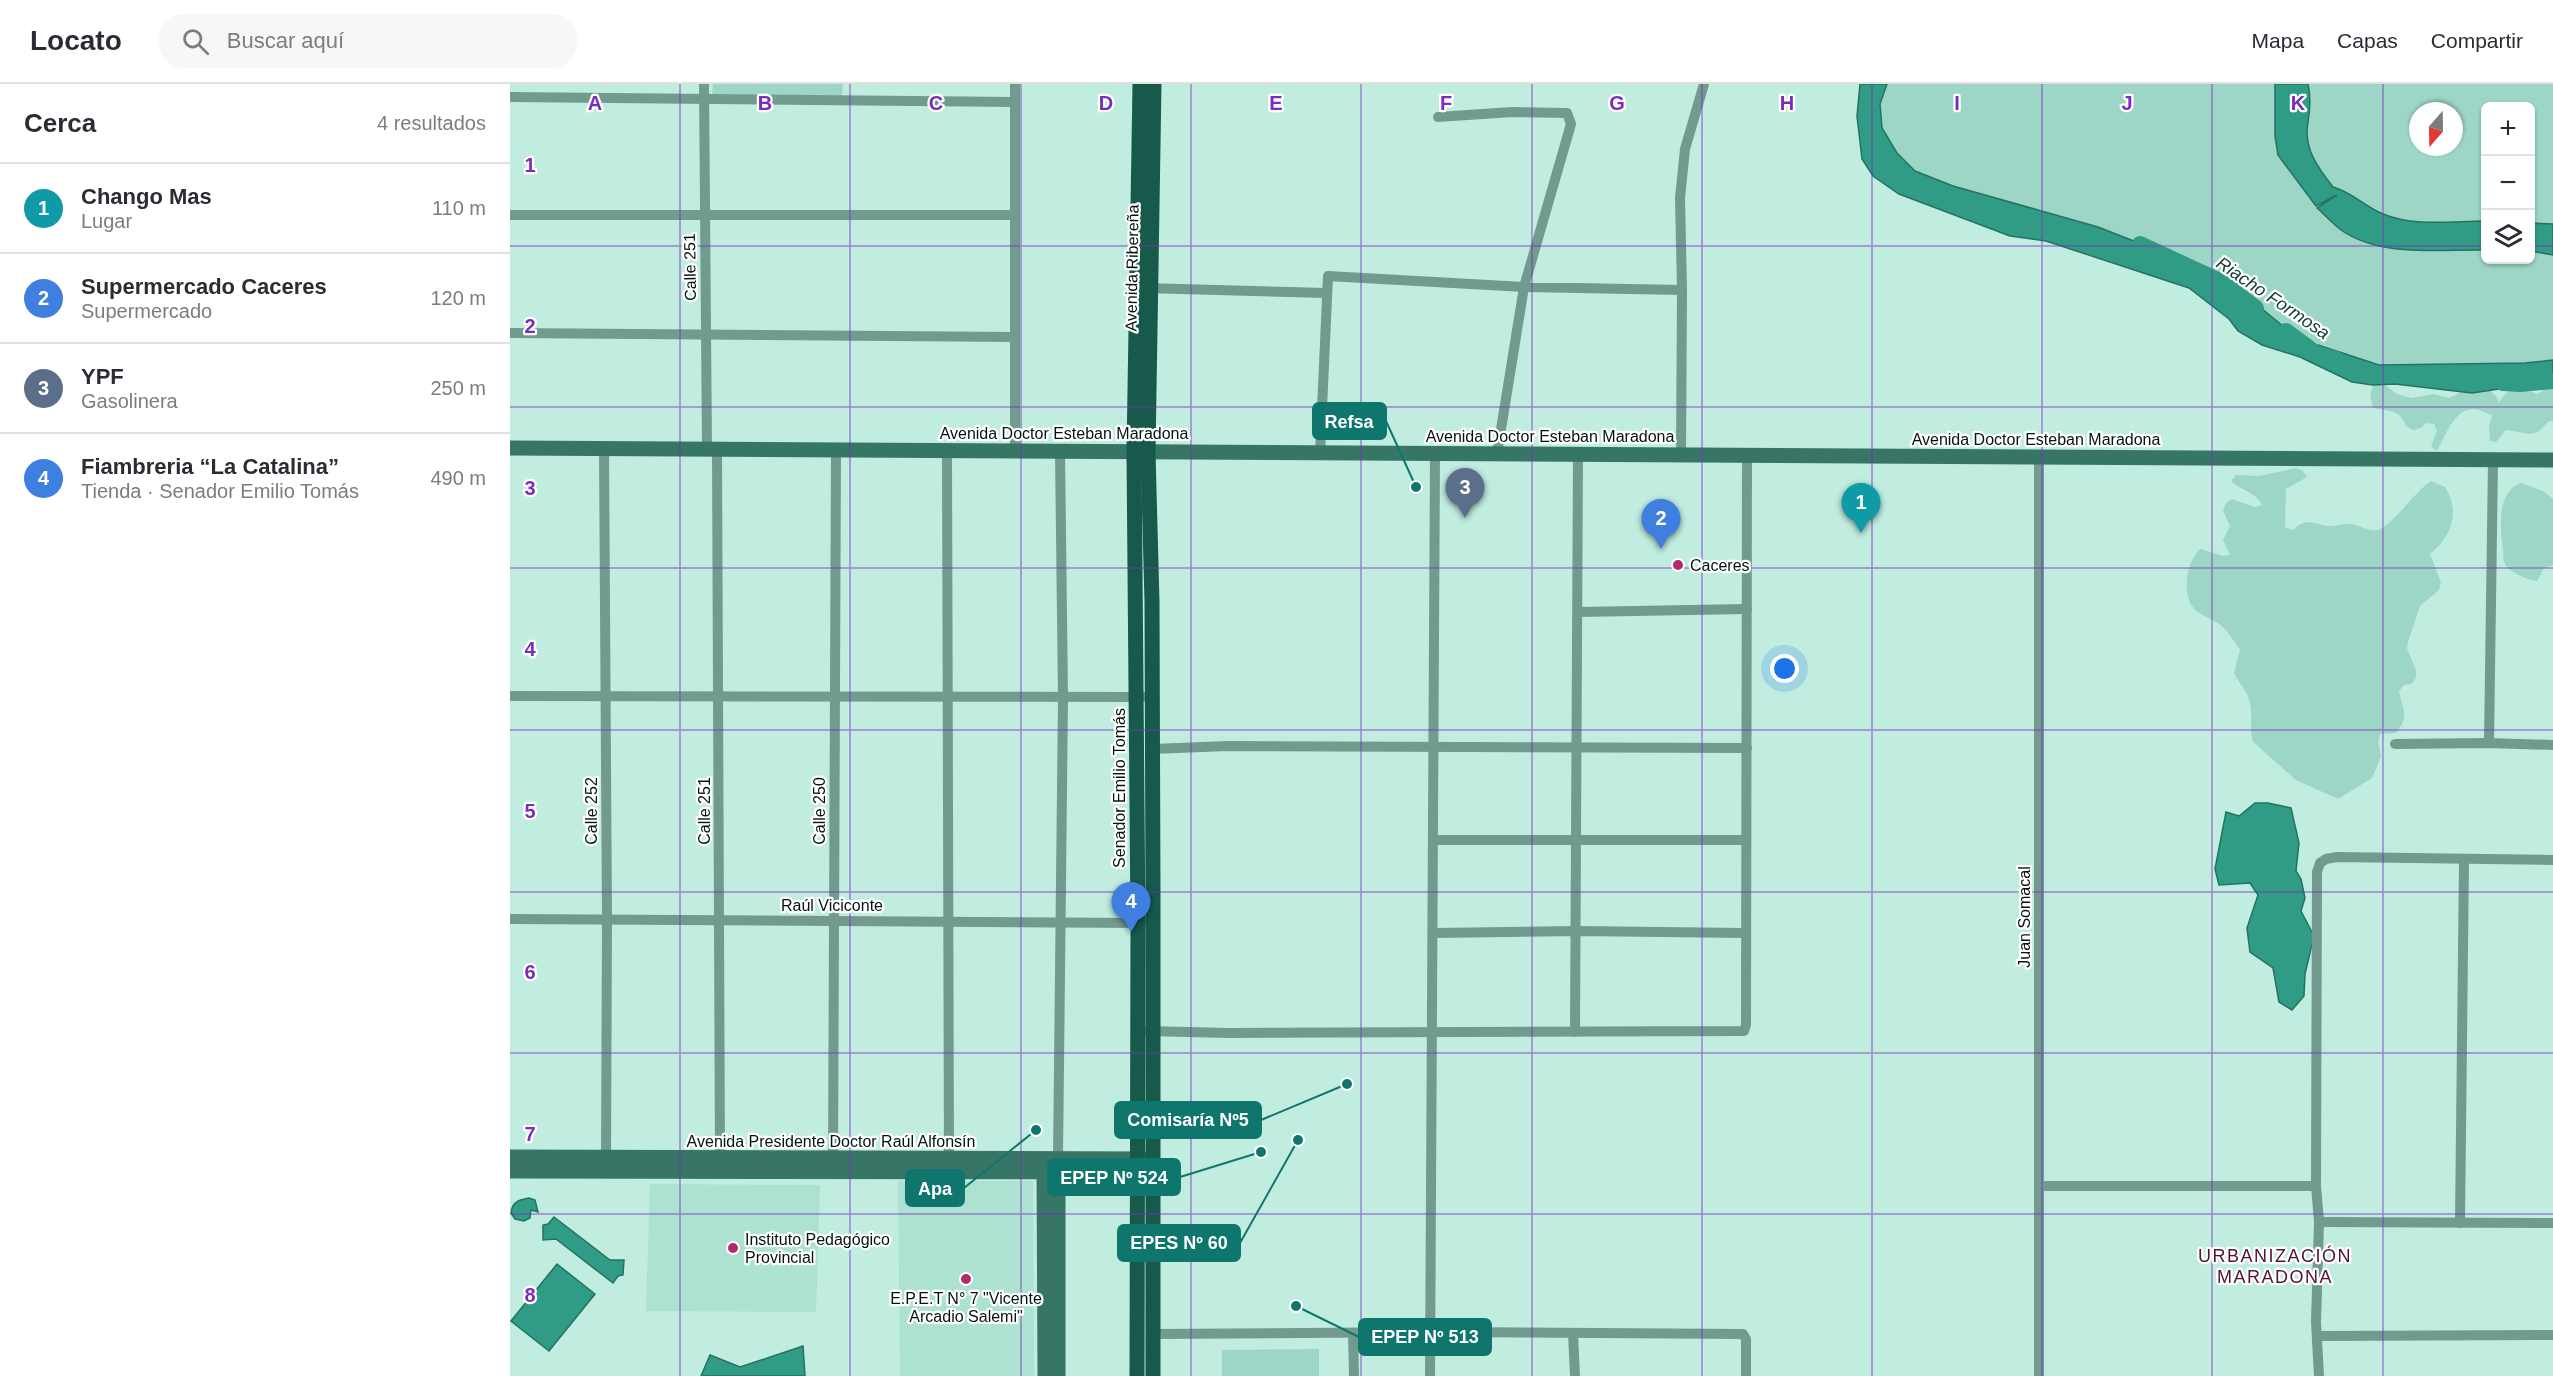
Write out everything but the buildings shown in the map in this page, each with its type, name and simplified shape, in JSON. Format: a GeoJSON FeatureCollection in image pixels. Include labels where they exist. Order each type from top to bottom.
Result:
{"type":"FeatureCollection","features":[{"type":"Feature","properties":{"kind":"main road","name":"Avenida Ribereña"},"geometry":{"type":"LineString","coordinates":[[1140,84],[1143,288],[1141,452]]}},
{"type":"Feature","properties":{"kind":"main road","name":"Avenida Ribereña"},"geometry":{"type":"LineString","coordinates":[[1143,288],[1154,84]]}},
{"type":"Feature","properties":{"kind":"main road","name":"Avenida Doctor Esteban Maradona"},"geometry":{"type":"LineString","coordinates":[[510,448],[2553,460]]}},
{"type":"Feature","properties":{"kind":"main road","name":"Senador Emilio Tomás"},"geometry":{"type":"LineString","coordinates":[[1137,1376],[1153,1031],[1146,922],[1141,452]]}},
{"type":"Feature","properties":{"kind":"main road","name":"Senador Emilio Tomás"},"geometry":{"type":"LineString","coordinates":[[1144,697],[1152,749],[1146,922],[1137,1031],[1153,1335],[1153,1376]]}},
{"type":"Feature","properties":{"kind":"main road","name":"Avenida Presidente Doctor Raúl Alfonsín"},"geometry":{"type":"LineString","coordinates":[[510,1157],[606,1165]]}},
{"type":"Feature","properties":{"kind":"main road","name":"Avenida Presidente Doctor Raúl Alfonsín"},"geometry":{"type":"LineString","coordinates":[[510,1171],[606,1165],[1145,1166]]}},
{"type":"Feature","properties":{"kind":"main road"},"geometry":{"type":"LineString","coordinates":[[1045,1376],[1051,1165]]}},
{"type":"Feature","properties":{"kind":"main road"},"geometry":{"type":"LineString","coordinates":[[1051,1165],[1058,1376]]}},
{"type":"Feature","properties":{"kind":"street","name":"Calle 251"},"geometry":{"type":"LineString","coordinates":[[704,84],[706,335],[712,449],[718,696],[720,1166]]}},
{"type":"Feature","properties":{"kind":"street"},"geometry":{"type":"LineString","coordinates":[[1015,84],[1015,451]]}},
{"type":"Feature","properties":{"kind":"street"},"geometry":{"type":"LineString","coordinates":[[1681,455],[1680,198],[1685,149],[1704,84]]}},
{"type":"Feature","properties":{"kind":"street"},"geometry":{"type":"LineString","coordinates":[[510,97],[1015,102]]}},
{"type":"Feature","properties":{"kind":"street"},"geometry":{"type":"LineString","coordinates":[[1438,117],[1512,112],[1567,113],[1571,124],[1524,287],[1497,454]]}},
{"type":"Feature","properties":{"kind":"street"},"geometry":{"type":"LineString","coordinates":[[510,215],[1015,215]]}},
{"type":"Feature","properties":{"kind":"street"},"geometry":{"type":"LineString","coordinates":[[1320,453],[1328,276],[1524,287],[1682,290]]}},
{"type":"Feature","properties":{"kind":"street"},"geometry":{"type":"LineString","coordinates":[[1143,288],[1327,293]]}},
{"type":"Feature","properties":{"kind":"street"},"geometry":{"type":"LineString","coordinates":[[510,333],[1015,338]]}},
{"type":"Feature","properties":{"kind":"street","name":"Calle 252"},"geometry":{"type":"LineString","coordinates":[[604,449],[606,1165]]}},
{"type":"Feature","properties":{"kind":"street","name":"Calle 250"},"geometry":{"type":"LineString","coordinates":[[833,1165],[836,450]]}},
{"type":"Feature","properties":{"kind":"street"},"geometry":{"type":"LineString","coordinates":[[947,451],[949,1165]]}},
{"type":"Feature","properties":{"kind":"street"},"geometry":{"type":"LineString","coordinates":[[1051,1165],[1061,921],[1063,697],[1060,451]]}},
{"type":"Feature","properties":{"kind":"street"},"geometry":{"type":"LineString","coordinates":[[1430,1376],[1435,453]]}},
{"type":"Feature","properties":{"kind":"street"},"geometry":{"type":"LineString","coordinates":[[1575,1032],[1578,454]]}},
{"type":"Feature","properties":{"kind":"street"},"geometry":{"type":"LineString","coordinates":[[1137,1031],[1228,1033],[1744,1031],[1746,1025],[1747,455]]}},
{"type":"Feature","properties":{"kind":"street","name":"Juan Somacal"},"geometry":{"type":"LineString","coordinates":[[2039,457],[2039,1376]]}},
{"type":"Feature","properties":{"kind":"street"},"geometry":{"type":"LineString","coordinates":[[2489,743],[2493,460]]}},
{"type":"Feature","properties":{"kind":"street"},"geometry":{"type":"LineString","coordinates":[[1578,612],[1747,609]]}},
{"type":"Feature","properties":{"kind":"street"},"geometry":{"type":"LineString","coordinates":[[510,696],[1144,697]]}},
{"type":"Feature","properties":{"kind":"street"},"geometry":{"type":"LineString","coordinates":[[2396,744],[2553,745]]}},
{"type":"Feature","properties":{"kind":"street"},"geometry":{"type":"LineString","coordinates":[[1152,749],[1228,746],[1747,748]]}},
{"type":"Feature","properties":{"kind":"street"},"geometry":{"type":"LineString","coordinates":[[1434,840],[1576,838],[1745,840]]}},
{"type":"Feature","properties":{"kind":"street"},"geometry":{"type":"LineString","coordinates":[[2319,1376],[2316,1272],[2319,1222],[2316,1186],[2318,872],[2320,863],[2337,857],[2553,860]]}},
{"type":"Feature","properties":{"kind":"street"},"geometry":{"type":"LineString","coordinates":[[2460,1223],[2464,859]]}},
{"type":"Feature","properties":{"kind":"street","name":"Raúl Viciconte"},"geometry":{"type":"LineString","coordinates":[[510,919],[1146,922]]}},
{"type":"Feature","properties":{"kind":"street"},"geometry":{"type":"LineString","coordinates":[[1434,933],[1576,931],[1746,933]]}},
{"type":"Feature","properties":{"kind":"street"},"geometry":{"type":"LineString","coordinates":[[2040,1186],[2316,1186]]}},
{"type":"Feature","properties":{"kind":"street"},"geometry":{"type":"LineString","coordinates":[[2319,1222],[2553,1223]]}},
{"type":"Feature","properties":{"kind":"street"},"geometry":{"type":"LineString","coordinates":[[1153,1335],[1430,1332],[1743,1334],[1746,1339],[1746,1376]]}},
{"type":"Feature","properties":{"kind":"street"},"geometry":{"type":"LineString","coordinates":[[1353,1333],[1353,1376]]}},
{"type":"Feature","properties":{"kind":"street"},"geometry":{"type":"LineString","coordinates":[[1573,1333],[1575,1376]]}},
{"type":"Feature","properties":{"kind":"street"},"geometry":{"type":"LineString","coordinates":[[2318,1336],[2553,1335]]}},
{"type":"Feature","properties":{"kind":"shaded area"},"geometry":{"type":"Polygon","coordinates":[[[713,84],[843,84],[842,96],[712,94],[713,84]]]}},
{"type":"Feature","properties":{"kind":"shaded area"},"geometry":{"type":"Polygon","coordinates":[[[1860,84],[1887,84],[1880,104],[1882,128],[1897,153],[1915,171],[1953,186],[2098,227],[2154,249],[2199,270],[2250,299],[2317,354],[2318,345],[2379,365],[2525,363],[2553,360],[2553,381],[2472,393],[2395,384],[2373,385],[2352,382],[2300,357],[2262,345],[2238,331],[2229,319],[2189,288],[2046,241],[2010,236],[1899,194],[1873,176],[1862,159],[1857,116],[1860,84]]]}},
{"type":"Feature","properties":{"kind":"shaded area"},"geometry":{"type":"Polygon","coordinates":[[[1878,84],[2290,84],[2317,189],[2363,220],[2481,234],[2481,264],[2535,264],[2535,235],[2553,237],[2553,378],[2402,375],[2317,354],[2222,282],[2146,246],[1925,185],[1875,129],[1878,84]]]}},
{"type":"Feature","properties":{"kind":"shaded area"},"geometry":{"type":"Polygon","coordinates":[[[2275,84],[2308,84],[2310,103],[2307,131],[2310,149],[2317,165],[2333,187],[2346,192],[2376,211],[2407,221],[2481,221],[2481,250],[2411,250],[2374,245],[2357,239],[2341,230],[2317,208],[2337,195],[2316,206],[2278,155],[2275,136],[2275,84]]]}},
{"type":"Feature","properties":{"kind":"shaded area"},"geometry":{"type":"Polygon","coordinates":[[[2306,84],[2553,84],[2553,224],[2535,223],[2535,102],[2481,102],[2481,221],[2420,221],[2382,214],[2346,192],[2333,187],[2311,156],[2308,143],[2306,84]]]}},
{"type":"Feature","properties":{"kind":"shaded area"},"geometry":{"type":"Polygon","coordinates":[[[2535,223],[2553,224],[2553,255],[2535,252],[2535,223]]]}},
{"type":"Feature","properties":{"kind":"shaded area"},"geometry":{"type":"Polygon","coordinates":[[[2378,380],[2397,394],[2411,398],[2434,394],[2449,398],[2463,391],[2486,387],[2497,397],[2499,403],[2506,393],[2511,391],[2520,389],[2537,394],[2553,385],[2553,421],[2549,421],[2538,432],[2530,434],[2506,430],[2496,442],[2490,441],[2489,426],[2492,415],[2476,409],[2467,410],[2451,424],[2437,451],[2431,446],[2437,431],[2434,424],[2426,423],[2421,428],[2413,430],[2406,426],[2398,414],[2374,408],[2371,393],[2378,380]]]}},
{"type":"Feature","properties":{"kind":"shaded area"},"geometry":{"type":"Polygon","coordinates":[[[2296,468],[2303,471],[2307,477],[2286,489],[2285,527],[2293,530],[2308,522],[2329,526],[2353,524],[2370,530],[2383,528],[2431,481],[2445,487],[2452,505],[2453,515],[2448,532],[2430,554],[2441,583],[2439,590],[2420,606],[2408,642],[2407,649],[2416,670],[2416,678],[2399,691],[2404,713],[2403,722],[2396,733],[2380,734],[2378,741],[2381,756],[2372,778],[2338,799],[2296,780],[2253,742],[2249,699],[2234,673],[2240,650],[2222,627],[2192,606],[2187,592],[2189,568],[2200,549],[2223,556],[2230,555],[2223,540],[2230,526],[2223,511],[2226,503],[2232,499],[2255,507],[2262,505],[2256,497],[2231,481],[2236,475],[2259,476],[2296,468]]]}},
{"type":"Feature","properties":{"kind":"shaded area"},"geometry":{"type":"Polygon","coordinates":[[[2521,483],[2543,491],[2553,499],[2553,565],[2544,568],[2537,581],[2513,572],[2504,561],[2501,522],[2504,502],[2507,494],[2521,483]]]}},
{"type":"Feature","properties":{"kind":"shaded area"},"geometry":{"type":"Polygon","coordinates":[[[2255,803],[2291,808],[2299,843],[2296,871],[2301,879],[2305,898],[2301,911],[2314,936],[2305,974],[2304,996],[2292,1010],[2279,1002],[2273,968],[2250,952],[2247,928],[2258,895],[2250,883],[2219,885],[2215,869],[2226,812],[2239,816],[2255,803]]]}},
{"type":"Feature","properties":{"kind":"shaded area","name":"E.P.E.T N° 7 \"Vicente Arcadio Salemi\""},"geometry":{"type":"Polygon","coordinates":[[[898,1181],[1033,1181],[1034,1376],[900,1376],[898,1181]]]}},
{"type":"Feature","properties":{"kind":"shaded area","name":"Instituto Pedagógico Provincial"},"geometry":{"type":"Polygon","coordinates":[[[650,1184],[820,1185],[816,1312],[646,1311],[650,1184]]]}},
{"type":"Feature","properties":{"kind":"shaded area"},"geometry":{"type":"Polygon","coordinates":[[[529,1198],[535,1200],[538,1212],[531,1210],[530,1218],[524,1221],[515,1219],[511,1213],[513,1206],[520,1200],[529,1198]]]}},
{"type":"Feature","properties":{"kind":"shaded area"},"geometry":{"type":"Polygon","coordinates":[[[554,1217],[610,1260],[624,1260],[623,1275],[618,1276],[613,1283],[556,1239],[543,1240],[543,1225],[548,1224],[554,1217]]]}},
{"type":"Feature","properties":{"kind":"shaded area"},"geometry":{"type":"Polygon","coordinates":[[[557,1264],[595,1294],[549,1351],[511,1321],[557,1264]]]}},
{"type":"Feature","properties":{"kind":"shaded area"},"geometry":{"type":"Polygon","coordinates":[[[803,1346],[805,1376],[701,1376],[710,1355],[740,1367],[803,1346]]]}},
{"type":"Feature","properties":{"kind":"shaded area"},"geometry":{"type":"Polygon","coordinates":[[[1319,1349],[1319,1376],[1222,1376],[1222,1350],[1319,1349]]]}},
{"type":"Feature","properties":{"kind":"waterway","name":"Riacho Formosa"},"geometry":{"type":"LineString","coordinates":[[2140,244],[2222,282],[2256,308]]}},
{"type":"Feature","properties":{"kind":"waterway","name":"Riacho Formosa"},"geometry":{"type":"LineString","coordinates":[[2286,331],[2317,354],[2336,359]]}},
{"type":"Feature","properties":{"kind":"waterway","name":"Riacho Formosa"},"geometry":{"type":"LineString","coordinates":[[2503,383],[2553,381]]}},
{"type":"Feature","properties":{"kind":"place","name":"Refsa"},"geometry":{"type":"Point","coordinates":[1416,487]}},
{"type":"Feature","properties":{"kind":"place","name":"YPF"},"geometry":{"type":"Point","coordinates":[1465,518]}},
{"type":"Feature","properties":{"kind":"place","name":"Chango Mas"},"geometry":{"type":"Point","coordinates":[1861,533]}},
{"type":"Feature","properties":{"kind":"place","name":"Supermercado Caceres"},"geometry":{"type":"Point","coordinates":[1661,549]}},
{"type":"Feature","properties":{"kind":"place","name":"Caceres"},"geometry":{"type":"Point","coordinates":[1678,565]}},
{"type":"Feature","properties":{"kind":"place","name":"Fiambreria “La Catalina”"},"geometry":{"type":"Point","coordinates":[1131,932]}},
{"type":"Feature","properties":{"kind":"place","name":"Comisaría Nº5"},"geometry":{"type":"Point","coordinates":[1347,1084]}},
{"type":"Feature","properties":{"kind":"place","name":"Apa"},"geometry":{"type":"Point","coordinates":[1036,1130]}},
{"type":"Feature","properties":{"kind":"place","name":"EPES Nº 60"},"geometry":{"type":"Point","coordinates":[1298,1140]}},
{"type":"Feature","properties":{"kind":"place","name":"EPEP Nº 524"},"geometry":{"type":"Point","coordinates":[1261,1152]}},
{"type":"Feature","properties":{"kind":"place","name":"Instituto Pedagógico Provincial"},"geometry":{"type":"Point","coordinates":[733,1248]}},
{"type":"Feature","properties":{"kind":"place","name":"E.P.E.T N° 7 \"Vicente Arcadio Salemi\""},"geometry":{"type":"Point","coordinates":[966,1279]}},
{"type":"Feature","properties":{"kind":"place","name":"EPEP Nº 513"},"geometry":{"type":"Point","coordinates":[1296,1306]}},
{"type":"Feature","properties":{"kind":"district","name":"URBANIZACIÓN MARADONA"},"geometry":{"type":"Point","coordinates":[2275,1266]}}]}
